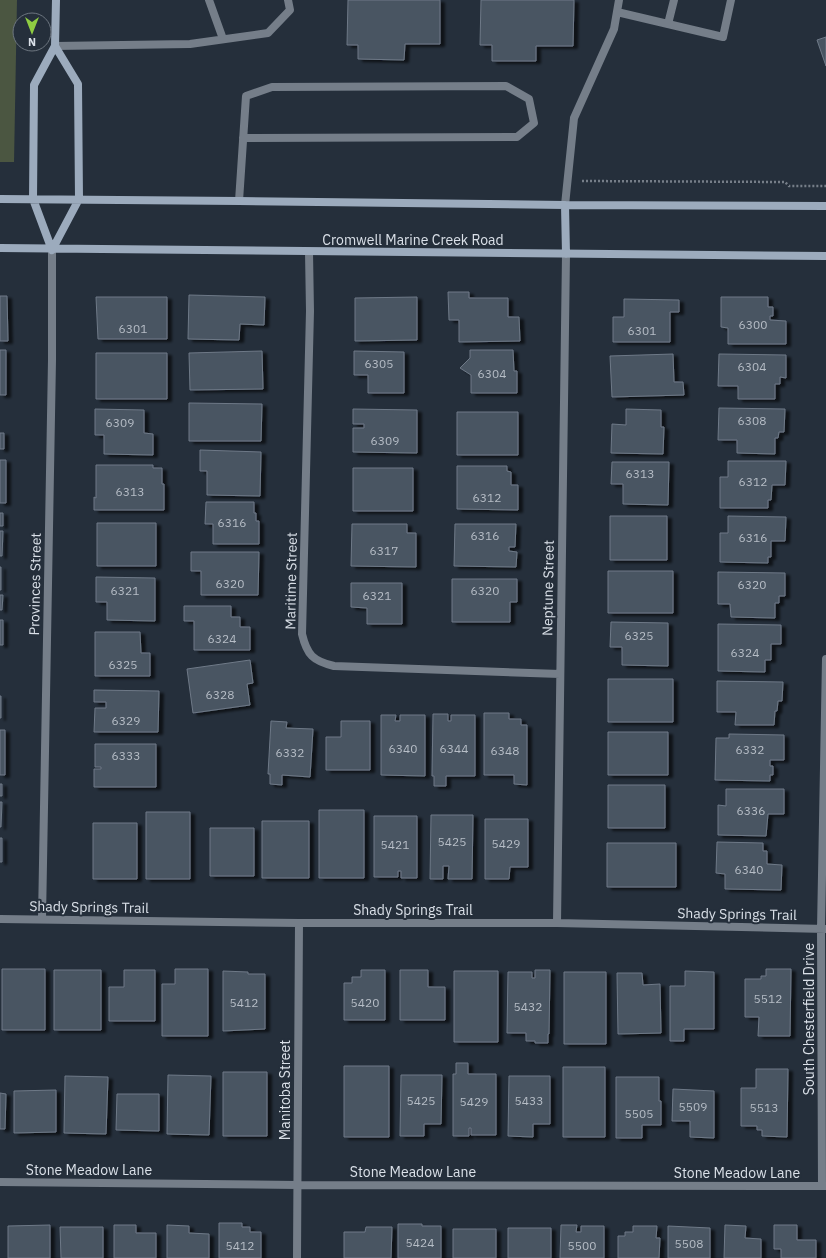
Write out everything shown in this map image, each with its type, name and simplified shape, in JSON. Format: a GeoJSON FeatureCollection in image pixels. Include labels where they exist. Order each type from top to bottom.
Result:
{"type":"FeatureCollection","features":[{"type":"Feature","properties":{"kind":"main road"},"geometry":{"type":"LineString","coordinates":[[52,250],[33,199],[34,85],[55,46],[56,0]]}},
{"type":"Feature","properties":{"kind":"main road"},"geometry":{"type":"LineString","coordinates":[[52,250],[79,199],[78,84],[55,46]]}},
{"type":"Feature","properties":{"kind":"main road"},"geometry":{"type":"LineString","coordinates":[[0,199],[239,200],[566,205],[826,206]]}},
{"type":"Feature","properties":{"kind":"main road"},"geometry":{"type":"LineString","coordinates":[[566,205],[566,254]]}},
{"type":"Feature","properties":{"kind":"main road","name":"Cromwell Marine Creek Road"},"geometry":{"type":"LineString","coordinates":[[0,248],[52,250],[826,256]]}},
{"type":"Feature","properties":{"kind":"street"},"geometry":{"type":"LineString","coordinates":[[209,0],[223,39]]}},
{"type":"Feature","properties":{"kind":"street"},"geometry":{"type":"LineString","coordinates":[[55,46],[190,44],[268,33],[290,10],[288,0]]}},
{"type":"Feature","properties":{"kind":"street"},"geometry":{"type":"LineString","coordinates":[[566,205],[574,118],[614,29],[619,0]]}},
{"type":"Feature","properties":{"kind":"street"},"geometry":{"type":"LineString","coordinates":[[668,24],[674,0]]}},
{"type":"Feature","properties":{"kind":"street"},"geometry":{"type":"LineString","coordinates":[[617,12],[723,37],[731,0]]}},
{"type":"Feature","properties":{"kind":"street"},"geometry":{"type":"LineString","coordinates":[[239,200],[243,138],[246,96],[272,87],[506,86],[529,99],[534,123],[517,138],[243,138]]}},
{"type":"Feature","properties":{"kind":"street","name":"Provinces Street"},"geometry":{"type":"LineString","coordinates":[[42,919],[52,376],[52,250]]}},
{"type":"Feature","properties":{"kind":"street","name":"Maritime Street"},"geometry":{"type":"LineString","coordinates":[[308,252],[310,311],[302,634],[305,647],[311,656],[322,663],[334,666],[560,674]]}},
{"type":"Feature","properties":{"kind":"street","name":"Neptune Street"},"geometry":{"type":"LineString","coordinates":[[557,923],[566,254]]}},
{"type":"Feature","properties":{"kind":"street","name":"South Chesterfield Drive"},"geometry":{"type":"LineString","coordinates":[[824,1186],[826,659]]}},
{"type":"Feature","properties":{"kind":"street","name":"Shady Springs Trail"},"geometry":{"type":"LineString","coordinates":[[0,919],[299,923],[557,923],[824,929]]}},
{"type":"Feature","properties":{"kind":"street","name":"Manitoba Street"},"geometry":{"type":"LineString","coordinates":[[297,1258],[299,923]]}},
{"type":"Feature","properties":{"kind":"street","name":"Stone Meadow Lane"},"geometry":{"type":"LineString","coordinates":[[0,1182],[297,1185],[824,1186]]}},
{"type":"Feature","properties":{"kind":"path"},"geometry":{"type":"LineString","coordinates":[[568,181],[785,182],[789,186],[826,186]]}},
{"type":"Feature","properties":{"kind":"green space"},"geometry":{"type":"Polygon","coordinates":[[[0,0],[17,0],[17,12],[12,12],[12,52],[16,52],[14,162],[0,162],[0,0]]]}},
{"type":"Feature","properties":{"kind":"building"},"geometry":{"type":"Polygon","coordinates":[[[348,0],[440,0],[440,44],[405,44],[404,60],[358,59],[358,45],[347,45],[348,0]]]}},
{"type":"Feature","properties":{"kind":"building"},"geometry":{"type":"Polygon","coordinates":[[[481,0],[574,0],[573,46],[536,46],[536,61],[492,61],[492,45],[480,45],[481,0]]]}},
{"type":"Feature","properties":{"kind":"building"},"geometry":{"type":"Polygon","coordinates":[[[826,37],[826,66],[817,40],[826,37]]]}},
{"type":"Feature","properties":{"kind":"building"},"geometry":{"type":"Polygon","coordinates":[[[448,292],[469,292],[469,298],[508,298],[508,317],[519,317],[520,341],[459,342],[459,320],[449,320],[448,292]]]}},
{"type":"Feature","properties":{"kind":"building"},"geometry":{"type":"Polygon","coordinates":[[[189,295],[265,297],[264,325],[240,324],[239,340],[188,339],[189,295]]]}},
{"type":"Feature","properties":{"kind":"building"},"geometry":{"type":"Polygon","coordinates":[[[0,296],[7,296],[8,341],[0,341],[0,296]]]}},
{"type":"Feature","properties":{"kind":"building"},"geometry":{"type":"Polygon","coordinates":[[[96,297],[167,297],[167,339],[98,339],[96,297]]]}},
{"type":"Feature","properties":{"kind":"building"},"geometry":{"type":"Polygon","coordinates":[[[417,297],[417,340],[355,341],[355,298],[417,297]]]}},
{"type":"Feature","properties":{"kind":"building"},"geometry":{"type":"Polygon","coordinates":[[[721,297],[768,297],[768,307],[773,307],[773,316],[770,316],[770,320],[786,321],[786,344],[728,344],[728,328],[721,327],[721,297]]]}},
{"type":"Feature","properties":{"kind":"building"},"geometry":{"type":"Polygon","coordinates":[[[624,299],[679,300],[679,312],[670,312],[670,342],[613,342],[613,317],[624,317],[624,299]]]}},
{"type":"Feature","properties":{"kind":"building"},"geometry":{"type":"Polygon","coordinates":[[[0,350],[6,350],[6,395],[0,395],[0,350]]]}},
{"type":"Feature","properties":{"kind":"building"},"geometry":{"type":"Polygon","coordinates":[[[470,350],[513,350],[514,371],[517,371],[517,393],[471,393],[471,375],[460,368],[470,358],[470,350]]]}},
{"type":"Feature","properties":{"kind":"building"},"geometry":{"type":"Polygon","coordinates":[[[262,351],[263,389],[190,390],[189,353],[262,351]]]}},
{"type":"Feature","properties":{"kind":"building"},"geometry":{"type":"Polygon","coordinates":[[[354,351],[404,352],[404,393],[368,393],[368,375],[354,375],[354,351]]]}},
{"type":"Feature","properties":{"kind":"building"},"geometry":{"type":"Polygon","coordinates":[[[96,353],[167,353],[167,399],[96,399],[96,353]]]}},
{"type":"Feature","properties":{"kind":"building"},"geometry":{"type":"Polygon","coordinates":[[[673,354],[674,382],[683,382],[684,395],[612,397],[610,356],[673,354]]]}},
{"type":"Feature","properties":{"kind":"building"},"geometry":{"type":"Polygon","coordinates":[[[719,354],[786,355],[786,378],[780,377],[780,384],[775,384],[775,399],[738,399],[738,386],[718,386],[719,354]]]}},
{"type":"Feature","properties":{"kind":"building"},"geometry":{"type":"Polygon","coordinates":[[[189,403],[262,404],[261,441],[189,441],[189,403]]]}},
{"type":"Feature","properties":{"kind":"building"},"geometry":{"type":"Polygon","coordinates":[[[719,408],[785,409],[784,432],[779,432],[778,438],[775,438],[775,454],[737,453],[737,440],[718,440],[719,408]]]}},
{"type":"Feature","properties":{"kind":"building"},"geometry":{"type":"Polygon","coordinates":[[[95,409],[144,410],[144,433],[153,434],[153,455],[104,454],[104,435],[95,435],[95,409]]]}},
{"type":"Feature","properties":{"kind":"building"},"geometry":{"type":"Polygon","coordinates":[[[353,409],[417,410],[417,453],[353,452],[353,428],[364,428],[364,424],[353,424],[353,409]]]}},
{"type":"Feature","properties":{"kind":"building"},"geometry":{"type":"Polygon","coordinates":[[[626,409],[661,410],[661,427],[664,427],[663,454],[611,453],[612,424],[626,425],[626,409]]]}},
{"type":"Feature","properties":{"kind":"building"},"geometry":{"type":"Polygon","coordinates":[[[457,412],[518,412],[518,455],[457,455],[457,412]]]}},
{"type":"Feature","properties":{"kind":"building"},"geometry":{"type":"Polygon","coordinates":[[[0,433],[4,433],[4,449],[0,449],[0,433]]]}},
{"type":"Feature","properties":{"kind":"building"},"geometry":{"type":"Polygon","coordinates":[[[200,450],[261,452],[260,496],[207,495],[207,471],[200,471],[200,450]]]}},
{"type":"Feature","properties":{"kind":"building"},"geometry":{"type":"Polygon","coordinates":[[[0,460],[6,460],[6,503],[0,503],[0,460]]]}},
{"type":"Feature","properties":{"kind":"building"},"geometry":{"type":"Polygon","coordinates":[[[728,461],[786,461],[785,485],[772,485],[771,500],[768,500],[768,508],[720,508],[720,477],[728,477],[728,461]]]}},
{"type":"Feature","properties":{"kind":"building"},"geometry":{"type":"Polygon","coordinates":[[[612,462],[669,462],[668,505],[623,504],[623,484],[611,484],[612,462]]]}},
{"type":"Feature","properties":{"kind":"building"},"geometry":{"type":"Polygon","coordinates":[[[96,465],[153,465],[153,468],[162,468],[162,484],[164,484],[164,510],[94,510],[94,497],[96,498],[96,465]]]}},
{"type":"Feature","properties":{"kind":"building"},"geometry":{"type":"Polygon","coordinates":[[[457,466],[507,466],[507,471],[511,472],[511,485],[518,485],[518,510],[457,509],[457,466]]]}},
{"type":"Feature","properties":{"kind":"building"},"geometry":{"type":"Polygon","coordinates":[[[353,468],[413,468],[413,511],[353,511],[353,468]]]}},
{"type":"Feature","properties":{"kind":"building"},"geometry":{"type":"Polygon","coordinates":[[[206,502],[254,502],[256,521],[259,521],[259,544],[213,544],[213,524],[205,524],[206,502]]]}},
{"type":"Feature","properties":{"kind":"building"},"geometry":{"type":"Polygon","coordinates":[[[0,513],[3,513],[3,526],[0,526],[0,513]]]}},
{"type":"Feature","properties":{"kind":"building"},"geometry":{"type":"Polygon","coordinates":[[[610,516],[667,516],[667,560],[610,560],[610,516]]]}},
{"type":"Feature","properties":{"kind":"building"},"geometry":{"type":"Polygon","coordinates":[[[728,516],[786,517],[785,541],[771,541],[771,557],[768,557],[768,563],[720,562],[720,533],[728,533],[728,516]]]}},
{"type":"Feature","properties":{"kind":"building"},"geometry":{"type":"Polygon","coordinates":[[[97,523],[156,523],[156,566],[97,566],[97,523]]]}},
{"type":"Feature","properties":{"kind":"building"},"geometry":{"type":"Polygon","coordinates":[[[352,524],[407,524],[407,533],[416,533],[416,567],[351,566],[352,524]]]}},
{"type":"Feature","properties":{"kind":"building"},"geometry":{"type":"Polygon","coordinates":[[[455,524],[516,524],[515,547],[509,547],[509,551],[517,552],[516,567],[454,566],[455,524]]]}},
{"type":"Feature","properties":{"kind":"building"},"geometry":{"type":"Polygon","coordinates":[[[0,531],[3,531],[2,556],[0,556],[0,531]]]}},
{"type":"Feature","properties":{"kind":"building"},"geometry":{"type":"Polygon","coordinates":[[[191,552],[259,552],[258,595],[201,595],[201,571],[191,571],[191,552]]]}},
{"type":"Feature","properties":{"kind":"building"},"geometry":{"type":"Polygon","coordinates":[[[1,567],[1,590],[0,590],[1,567]]]}},
{"type":"Feature","properties":{"kind":"building"},"geometry":{"type":"Polygon","coordinates":[[[608,571],[673,571],[673,613],[608,613],[608,571]]]}},
{"type":"Feature","properties":{"kind":"building"},"geometry":{"type":"Polygon","coordinates":[[[718,572],[785,573],[785,596],[779,596],[779,603],[775,603],[775,618],[731,617],[730,604],[718,604],[718,572]]]}},
{"type":"Feature","properties":{"kind":"building"},"geometry":{"type":"Polygon","coordinates":[[[96,577],[155,578],[155,621],[107,620],[107,602],[96,602],[96,577]]]}},
{"type":"Feature","properties":{"kind":"building"},"geometry":{"type":"Polygon","coordinates":[[[452,579],[517,579],[517,602],[510,602],[510,622],[452,622],[452,579]]]}},
{"type":"Feature","properties":{"kind":"building"},"geometry":{"type":"Polygon","coordinates":[[[351,583],[402,583],[402,624],[367,624],[367,608],[351,607],[351,583]]]}},
{"type":"Feature","properties":{"kind":"building"},"geometry":{"type":"Polygon","coordinates":[[[0,595],[3,595],[2,610],[0,610],[0,595]]]}},
{"type":"Feature","properties":{"kind":"building"},"geometry":{"type":"Polygon","coordinates":[[[184,606],[231,606],[231,617],[240,617],[240,627],[250,627],[250,650],[194,650],[194,621],[184,621],[184,606]]]}},
{"type":"Feature","properties":{"kind":"building"},"geometry":{"type":"Polygon","coordinates":[[[0,620],[3,620],[3,645],[0,645],[0,620]]]}},
{"type":"Feature","properties":{"kind":"building"},"geometry":{"type":"Polygon","coordinates":[[[611,622],[668,623],[668,666],[622,665],[622,647],[610,647],[611,622]]]}},
{"type":"Feature","properties":{"kind":"building"},"geometry":{"type":"Polygon","coordinates":[[[718,624],[781,625],[781,644],[771,644],[771,660],[765,660],[765,672],[718,671],[718,624]]]}},
{"type":"Feature","properties":{"kind":"building"},"geometry":{"type":"Polygon","coordinates":[[[95,632],[140,632],[141,653],[150,653],[150,676],[95,676],[95,632]]]}},
{"type":"Feature","properties":{"kind":"building"},"geometry":{"type":"Polygon","coordinates":[[[250,660],[253,683],[247,684],[250,705],[193,713],[187,669],[250,660]]]}},
{"type":"Feature","properties":{"kind":"building"},"geometry":{"type":"Polygon","coordinates":[[[608,679],[673,679],[673,722],[608,722],[608,679]]]}},
{"type":"Feature","properties":{"kind":"building"},"geometry":{"type":"Polygon","coordinates":[[[717,681],[783,682],[782,701],[778,701],[777,711],[775,711],[774,725],[735,725],[736,712],[717,712],[717,681]]]}},
{"type":"Feature","properties":{"kind":"building"},"geometry":{"type":"Polygon","coordinates":[[[94,690],[159,691],[158,732],[94,732],[95,708],[106,708],[106,702],[94,702],[94,690]]]}},
{"type":"Feature","properties":{"kind":"building"},"geometry":{"type":"Polygon","coordinates":[[[1,696],[1,718],[0,718],[1,696]]]}},
{"type":"Feature","properties":{"kind":"building"},"geometry":{"type":"Polygon","coordinates":[[[484,713],[509,713],[509,719],[521,719],[521,725],[527,725],[527,785],[514,784],[514,775],[484,775],[484,713]]]}},
{"type":"Feature","properties":{"kind":"building"},"geometry":{"type":"Polygon","coordinates":[[[433,714],[448,714],[448,721],[451,721],[451,715],[475,715],[475,776],[446,776],[446,786],[434,786],[434,776],[432,776],[433,714]]]}},
{"type":"Feature","properties":{"kind":"building"},"geometry":{"type":"Polygon","coordinates":[[[381,715],[396,715],[395,721],[400,721],[400,715],[425,715],[425,776],[381,775],[381,715]]]}},
{"type":"Feature","properties":{"kind":"building"},"geometry":{"type":"Polygon","coordinates":[[[271,721],[287,722],[286,728],[313,729],[310,777],[282,775],[282,785],[270,784],[270,774],[268,774],[271,721]]]}},
{"type":"Feature","properties":{"kind":"building"},"geometry":{"type":"Polygon","coordinates":[[[341,721],[370,721],[370,770],[326,770],[326,737],[341,737],[341,721]]]}},
{"type":"Feature","properties":{"kind":"building"},"geometry":{"type":"Polygon","coordinates":[[[0,730],[5,730],[5,775],[0,775],[0,730]]]}},
{"type":"Feature","properties":{"kind":"building"},"geometry":{"type":"Polygon","coordinates":[[[608,732],[668,732],[668,775],[608,775],[608,732]]]}},
{"type":"Feature","properties":{"kind":"building"},"geometry":{"type":"Polygon","coordinates":[[[729,734],[784,735],[784,760],[770,760],[770,766],[773,766],[773,775],[770,775],[770,781],[715,780],[716,738],[729,738],[729,734]]]}},
{"type":"Feature","properties":{"kind":"building"},"geometry":{"type":"Polygon","coordinates":[[[95,744],[156,744],[156,787],[94,787],[94,769],[101,769],[101,767],[95,767],[95,744]]]}},
{"type":"Feature","properties":{"kind":"building"},"geometry":{"type":"Polygon","coordinates":[[[0,784],[2,784],[2,796],[0,796],[0,784]]]}},
{"type":"Feature","properties":{"kind":"building"},"geometry":{"type":"Polygon","coordinates":[[[608,785],[665,785],[665,828],[608,828],[608,785]]]}},
{"type":"Feature","properties":{"kind":"building"},"geometry":{"type":"Polygon","coordinates":[[[726,789],[784,789],[784,814],[768,814],[766,836],[718,835],[718,805],[726,806],[726,789]]]}},
{"type":"Feature","properties":{"kind":"building"},"geometry":{"type":"Polygon","coordinates":[[[0,802],[2,802],[1,827],[0,827],[0,802]]]}},
{"type":"Feature","properties":{"kind":"building"},"geometry":{"type":"Polygon","coordinates":[[[319,810],[364,810],[364,878],[319,878],[319,810]]]}},
{"type":"Feature","properties":{"kind":"building"},"geometry":{"type":"Polygon","coordinates":[[[146,812],[190,812],[190,879],[146,879],[146,812]]]}},
{"type":"Feature","properties":{"kind":"building"},"geometry":{"type":"Polygon","coordinates":[[[431,815],[473,815],[472,879],[448,879],[449,866],[443,866],[443,879],[430,879],[431,815]]]}},
{"type":"Feature","properties":{"kind":"building"},"geometry":{"type":"Polygon","coordinates":[[[374,816],[417,816],[417,878],[401,878],[401,871],[398,871],[398,877],[374,877],[374,816]]]}},
{"type":"Feature","properties":{"kind":"building"},"geometry":{"type":"Polygon","coordinates":[[[485,819],[528,819],[528,867],[510,867],[509,879],[485,879],[485,819]]]}},
{"type":"Feature","properties":{"kind":"building"},"geometry":{"type":"Polygon","coordinates":[[[262,821],[309,821],[309,878],[262,878],[262,821]]]}},
{"type":"Feature","properties":{"kind":"building"},"geometry":{"type":"Polygon","coordinates":[[[93,823],[137,823],[137,879],[93,879],[93,823]]]}},
{"type":"Feature","properties":{"kind":"building"},"geometry":{"type":"Polygon","coordinates":[[[210,828],[254,828],[254,876],[210,876],[210,828]]]}},
{"type":"Feature","properties":{"kind":"building"},"geometry":{"type":"Polygon","coordinates":[[[0,838],[2,838],[2,862],[0,862],[0,838]]]}},
{"type":"Feature","properties":{"kind":"building"},"geometry":{"type":"Polygon","coordinates":[[[717,842],[763,843],[763,851],[767,851],[767,864],[782,865],[781,890],[725,889],[725,874],[716,873],[717,842]]]}},
{"type":"Feature","properties":{"kind":"building"},"geometry":{"type":"Polygon","coordinates":[[[607,843],[676,843],[676,887],[607,887],[607,843]]]}},
{"type":"Feature","properties":{"kind":"building"},"geometry":{"type":"Polygon","coordinates":[[[2,969],[45,969],[45,1030],[2,1030],[2,969]]]}},
{"type":"Feature","properties":{"kind":"building"},"geometry":{"type":"Polygon","coordinates":[[[175,969],[208,969],[208,1036],[162,1036],[162,984],[175,984],[175,969]]]}},
{"type":"Feature","properties":{"kind":"building"},"geometry":{"type":"Polygon","coordinates":[[[766,969],[791,969],[790,1036],[758,1036],[759,1017],[745,1017],[745,979],[761,979],[761,976],[766,976],[766,969]]]}},
{"type":"Feature","properties":{"kind":"building"},"geometry":{"type":"Polygon","coordinates":[[[54,970],[101,970],[101,1030],[54,1030],[54,970]]]}},
{"type":"Feature","properties":{"kind":"building"},"geometry":{"type":"Polygon","coordinates":[[[124,970],[155,970],[155,1021],[109,1021],[109,987],[124,987],[124,970]]]}},
{"type":"Feature","properties":{"kind":"building"},"geometry":{"type":"Polygon","coordinates":[[[361,970],[385,970],[385,1020],[344,1020],[344,983],[352,983],[352,977],[361,977],[361,970]]]}},
{"type":"Feature","properties":{"kind":"building"},"geometry":{"type":"Polygon","coordinates":[[[400,970],[428,970],[428,987],[445,987],[445,1020],[400,1020],[400,970]]]}},
{"type":"Feature","properties":{"kind":"building"},"geometry":{"type":"Polygon","coordinates":[[[535,970],[550,970],[548,1043],[526,1041],[526,1033],[507,1033],[508,972],[532,972],[532,978],[535,978],[535,970]]]}},
{"type":"Feature","properties":{"kind":"building"},"geometry":{"type":"Polygon","coordinates":[[[223,971],[248,972],[248,974],[265,974],[265,1029],[223,1031],[223,971]]]}},
{"type":"Feature","properties":{"kind":"building"},"geometry":{"type":"Polygon","coordinates":[[[454,971],[498,971],[498,1042],[454,1042],[454,971]]]}},
{"type":"Feature","properties":{"kind":"building"},"geometry":{"type":"Polygon","coordinates":[[[685,971],[714,972],[714,1029],[684,1029],[684,1041],[670,1041],[670,986],[685,986],[685,971]]]}},
{"type":"Feature","properties":{"kind":"building"},"geometry":{"type":"Polygon","coordinates":[[[564,972],[606,972],[606,1044],[564,1044],[564,972]]]}},
{"type":"Feature","properties":{"kind":"building"},"geometry":{"type":"Polygon","coordinates":[[[617,973],[642,973],[643,985],[660,984],[661,1033],[618,1034],[617,973]]]}},
{"type":"Feature","properties":{"kind":"building"},"geometry":{"type":"Polygon","coordinates":[[[456,1063],[468,1063],[468,1074],[496,1074],[496,1135],[471,1135],[471,1128],[469,1128],[469,1136],[453,1136],[453,1074],[456,1074],[456,1063]]]}},
{"type":"Feature","properties":{"kind":"building"},"geometry":{"type":"Polygon","coordinates":[[[344,1066],[389,1066],[389,1137],[344,1137],[344,1066]]]}},
{"type":"Feature","properties":{"kind":"building"},"geometry":{"type":"Polygon","coordinates":[[[563,1067],[605,1067],[605,1137],[563,1137],[563,1067]]]}},
{"type":"Feature","properties":{"kind":"building"},"geometry":{"type":"Polygon","coordinates":[[[756,1069],[788,1069],[787,1137],[762,1136],[762,1130],[757,1130],[757,1126],[741,1126],[741,1088],[756,1088],[756,1069]]]}},
{"type":"Feature","properties":{"kind":"building"},"geometry":{"type":"Polygon","coordinates":[[[223,1072],[267,1072],[267,1136],[223,1136],[223,1072]]]}},
{"type":"Feature","properties":{"kind":"building"},"geometry":{"type":"Polygon","coordinates":[[[168,1075],[211,1076],[209,1135],[167,1134],[168,1075]]]}},
{"type":"Feature","properties":{"kind":"building"},"geometry":{"type":"Polygon","coordinates":[[[401,1075],[442,1075],[441,1124],[424,1124],[424,1136],[400,1136],[401,1075]]]}},
{"type":"Feature","properties":{"kind":"building"},"geometry":{"type":"Polygon","coordinates":[[[65,1076],[108,1077],[106,1134],[64,1133],[65,1076]]]}},
{"type":"Feature","properties":{"kind":"building"},"geometry":{"type":"Polygon","coordinates":[[[509,1076],[550,1076],[550,1124],[533,1124],[533,1137],[508,1136],[509,1076]]]}},
{"type":"Feature","properties":{"kind":"building"},"geometry":{"type":"Polygon","coordinates":[[[616,1077],[659,1077],[661,1125],[642,1125],[642,1138],[616,1138],[616,1077]]]}},
{"type":"Feature","properties":{"kind":"building"},"geometry":{"type":"Polygon","coordinates":[[[673,1089],[714,1091],[714,1138],[690,1137],[690,1121],[672,1121],[673,1089]]]}},
{"type":"Feature","properties":{"kind":"building"},"geometry":{"type":"Polygon","coordinates":[[[56,1090],[56,1132],[14,1133],[14,1091],[56,1090]]]}},
{"type":"Feature","properties":{"kind":"building"},"geometry":{"type":"Polygon","coordinates":[[[0,1093],[6,1094],[5,1129],[0,1129],[0,1093]]]}},
{"type":"Feature","properties":{"kind":"building"},"geometry":{"type":"Polygon","coordinates":[[[117,1094],[159,1094],[159,1131],[116,1130],[117,1094]]]}},
{"type":"Feature","properties":{"kind":"building"},"geometry":{"type":"Polygon","coordinates":[[[219,1223],[242,1223],[242,1227],[250,1227],[250,1232],[261,1232],[261,1258],[219,1258],[219,1223]]]}},
{"type":"Feature","properties":{"kind":"building"},"geometry":{"type":"Polygon","coordinates":[[[398,1224],[441,1226],[441,1258],[398,1258],[398,1224]]]}},
{"type":"Feature","properties":{"kind":"building"},"geometry":{"type":"Polygon","coordinates":[[[50,1225],[50,1258],[8,1258],[8,1226],[50,1225]]]}},
{"type":"Feature","properties":{"kind":"building"},"geometry":{"type":"Polygon","coordinates":[[[114,1225],[136,1225],[136,1233],[156,1233],[156,1258],[114,1258],[114,1225]]]}},
{"type":"Feature","properties":{"kind":"building"},"geometry":{"type":"Polygon","coordinates":[[[167,1225],[189,1226],[189,1233],[209,1234],[209,1258],[167,1258],[167,1225]]]}},
{"type":"Feature","properties":{"kind":"building"},"geometry":{"type":"Polygon","coordinates":[[[561,1225],[577,1225],[576,1232],[581,1232],[581,1226],[604,1226],[604,1258],[560,1258],[561,1225]]]}},
{"type":"Feature","properties":{"kind":"building"},"geometry":{"type":"Polygon","coordinates":[[[725,1225],[746,1226],[745,1238],[761,1239],[761,1258],[724,1258],[725,1225]]]}},
{"type":"Feature","properties":{"kind":"building"},"geometry":{"type":"Polygon","coordinates":[[[774,1225],[797,1225],[797,1240],[816,1240],[816,1258],[781,1258],[781,1249],[774,1249],[774,1225]]]}},
{"type":"Feature","properties":{"kind":"building"},"geometry":{"type":"Polygon","coordinates":[[[633,1226],[657,1226],[656,1238],[660,1238],[659,1258],[618,1258],[618,1236],[625,1236],[625,1232],[633,1232],[633,1226]]]}},
{"type":"Feature","properties":{"kind":"building"},"geometry":{"type":"Polygon","coordinates":[[[668,1226],[710,1228],[710,1258],[668,1258],[668,1226]]]}},
{"type":"Feature","properties":{"kind":"building"},"geometry":{"type":"Polygon","coordinates":[[[60,1227],[103,1227],[103,1258],[61,1258],[60,1227]]]}},
{"type":"Feature","properties":{"kind":"building"},"geometry":{"type":"Polygon","coordinates":[[[366,1227],[392,1227],[391,1258],[344,1258],[344,1232],[365,1232],[366,1227]]]}},
{"type":"Feature","properties":{"kind":"building"},"geometry":{"type":"Polygon","coordinates":[[[508,1228],[551,1228],[551,1258],[508,1258],[508,1228]]]}},
{"type":"Feature","properties":{"kind":"building"},"geometry":{"type":"Polygon","coordinates":[[[453,1229],[496,1229],[496,1258],[453,1258],[453,1229]]]}}]}
